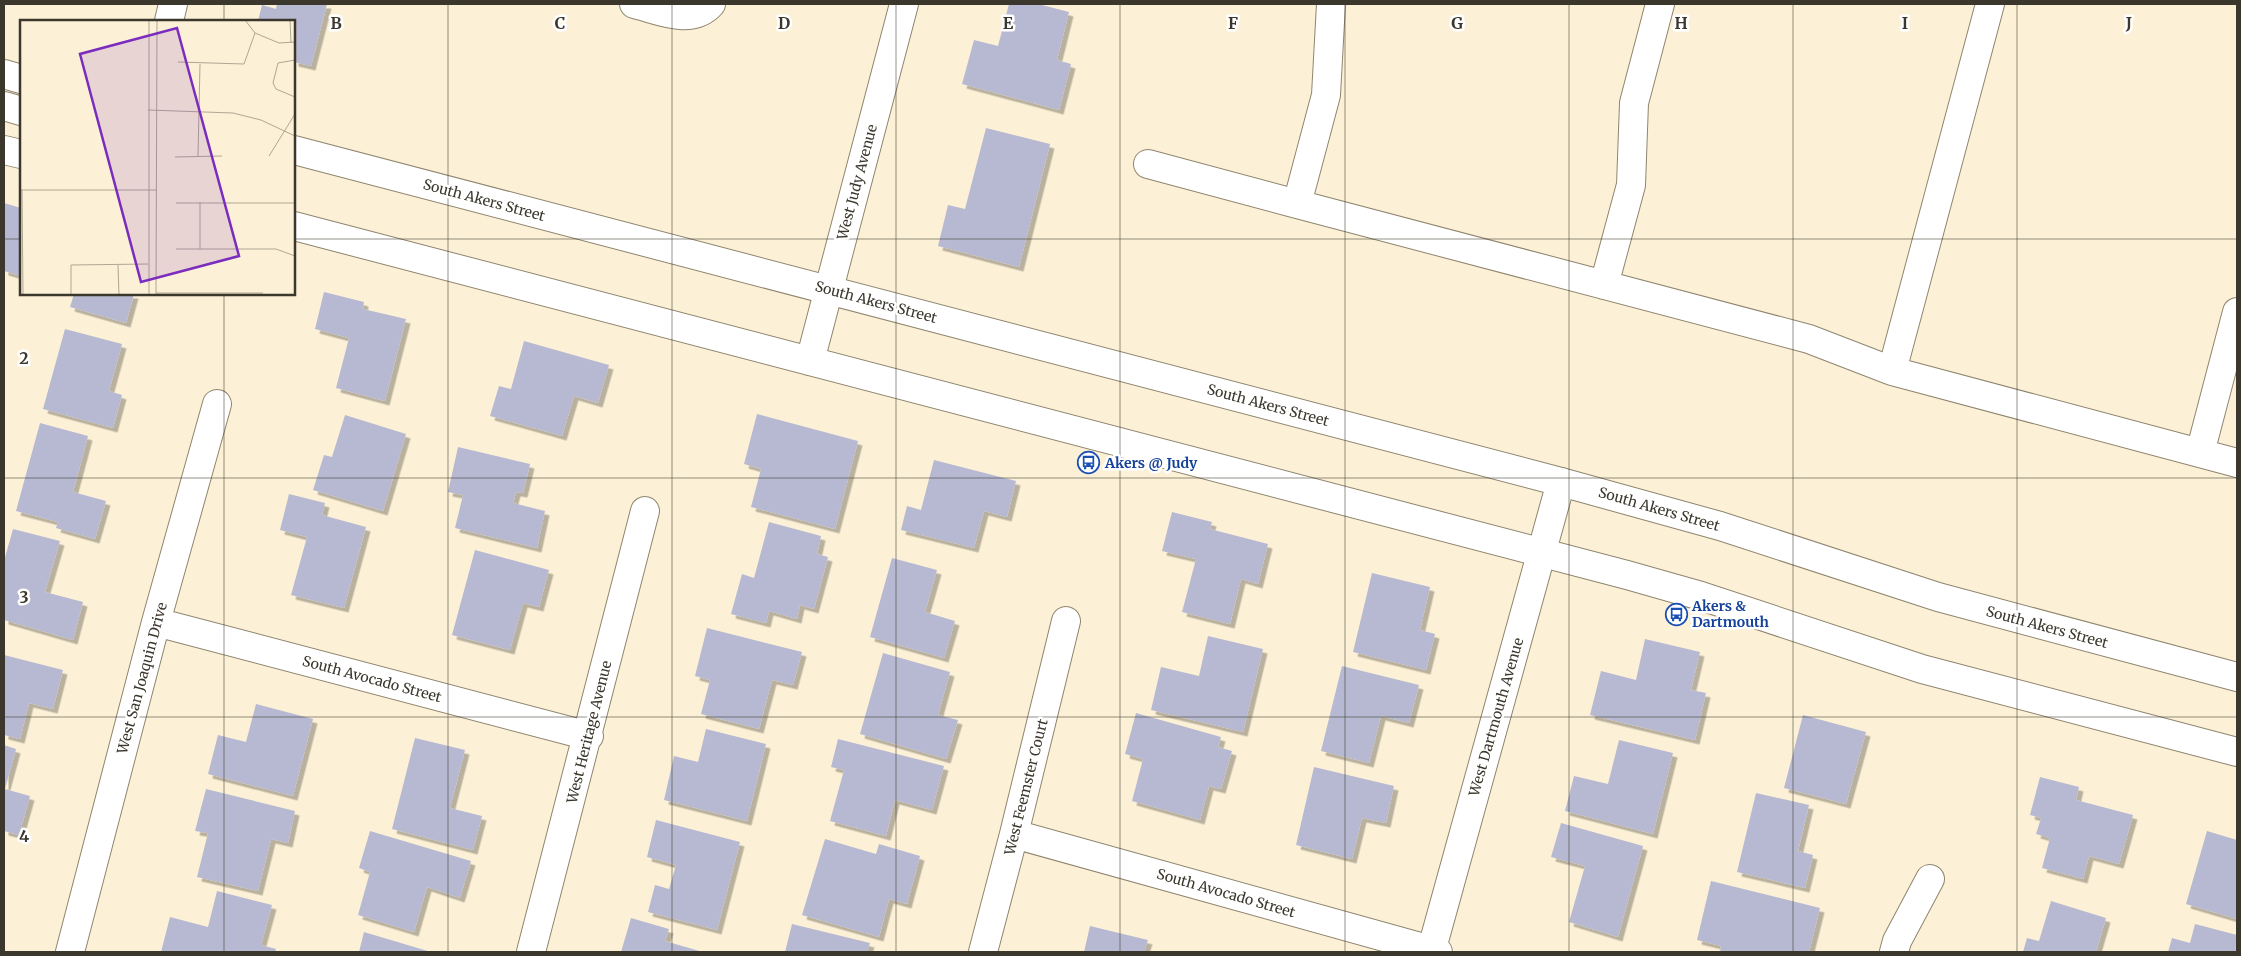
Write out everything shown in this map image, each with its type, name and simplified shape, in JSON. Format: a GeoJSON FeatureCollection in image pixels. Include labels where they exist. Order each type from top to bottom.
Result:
{"type":"FeatureCollection","features":[{"type":"Feature","properties":{"kind":"main road"},"geometry":{"type":"LineString","coordinates":[[169,20],[173,4]]}},
{"type":"Feature","properties":{"kind":"main road"},"geometry":{"type":"LineString","coordinates":[[634,4],[682,16],[695,15],[711,4]]}},
{"type":"Feature","properties":{"kind":"main road","name":"West Judy Avenue"},"geometry":{"type":"LineString","coordinates":[[810,361],[904,4]]}},
{"type":"Feature","properties":{"kind":"main road"},"geometry":{"type":"LineString","coordinates":[[1297,204],[1326,95],[1331,4]]}},
{"type":"Feature","properties":{"kind":"main road"},"geometry":{"type":"LineString","coordinates":[[1604,285],[1631,185],[1634,103],[1660,4]]}},
{"type":"Feature","properties":{"kind":"main road"},"geometry":{"type":"LineString","coordinates":[[1892,371],[1990,4]]}},
{"type":"Feature","properties":{"kind":"main road"},"geometry":{"type":"LineString","coordinates":[[4,74],[20,78]]}},
{"type":"Feature","properties":{"kind":"main road"},"geometry":{"type":"LineString","coordinates":[[4,106],[20,111]]}},
{"type":"Feature","properties":{"kind":"main road"},"geometry":{"type":"LineString","coordinates":[[4,150],[20,154]]}},
{"type":"Feature","properties":{"kind":"main road","name":"South Akers Street"},"geometry":{"type":"LineString","coordinates":[[295,150],[1561,482],[1720,526],[1947,600],[2237,677]]}},
{"type":"Feature","properties":{"kind":"main road"},"geometry":{"type":"LineString","coordinates":[[1148,164],[1809,339],[1892,371],[2237,463]]}},
{"type":"Feature","properties":{"kind":"main road"},"geometry":{"type":"LineString","coordinates":[[295,226],[1542,552],[1701,596],[1922,669],[2237,752]]}},
{"type":"Feature","properties":{"kind":"main road"},"geometry":{"type":"LineString","coordinates":[[2200,453],[2237,312]]}},
{"type":"Feature","properties":{"kind":"main road","name":"West San Joaquin Drive"},"geometry":{"type":"LineString","coordinates":[[70,952],[156,622],[217,404]]}},
{"type":"Feature","properties":{"kind":"main road","name":"West Dartmouth Avenue"},"geometry":{"type":"LineString","coordinates":[[1434,952],[1561,482]]}},
{"type":"Feature","properties":{"kind":"main road","name":"West Heritage Avenue"},"geometry":{"type":"LineString","coordinates":[[531,952],[589,736],[645,511]]}},
{"type":"Feature","properties":{"kind":"main road","name":"West Feemster Court"},"geometry":{"type":"LineString","coordinates":[[983,952],[1066,621]]}},
{"type":"Feature","properties":{"kind":"main road","name":"South Avocado Street"},"geometry":{"type":"LineString","coordinates":[[156,622],[589,736]]}},
{"type":"Feature","properties":{"kind":"main road","name":"South Avocado Street"},"geometry":{"type":"LineString","coordinates":[[1014,834],[1434,952]]}},
{"type":"Feature","properties":{"kind":"main road"},"geometry":{"type":"LineString","coordinates":[[1894,952],[1897,941],[1930,879]]}},
{"type":"Feature","properties":{"kind":"building"},"geometry":{"type":"Polygon","coordinates":[[[277,4],[327,4],[311,66],[295,62],[295,20],[258,20],[262,5],[276,9],[277,4]]]}},
{"type":"Feature","properties":{"kind":"building"},"geometry":{"type":"Polygon","coordinates":[[[1009,4],[1038,4],[1069,12],[1057,60],[1071,64],[1059,110],[962,84],[974,40],[998,46],[1009,4]]]}},
{"type":"Feature","properties":{"kind":"building"},"geometry":{"type":"Polygon","coordinates":[[[986,128],[1050,144],[1019,267],[938,246],[948,205],[965,209],[986,128]]]}},
{"type":"Feature","properties":{"kind":"building"},"geometry":{"type":"Polygon","coordinates":[[[4,203],[20,208],[20,276],[4,271],[4,203]]]}},
{"type":"Feature","properties":{"kind":"building"},"geometry":{"type":"Polygon","coordinates":[[[324,292],[364,302],[363,309],[406,319],[385,401],[336,388],[349,338],[315,329],[324,292]]]}},
{"type":"Feature","properties":{"kind":"building"},"geometry":{"type":"Polygon","coordinates":[[[74,295],[134,295],[126,323],[70,307],[74,295]]]}},
{"type":"Feature","properties":{"kind":"building"},"geometry":{"type":"Polygon","coordinates":[[[65,329],[122,344],[109,391],[122,395],[113,428],[43,409],[65,329]]]}},
{"type":"Feature","properties":{"kind":"building"},"geometry":{"type":"Polygon","coordinates":[[[524,341],[609,365],[598,403],[574,396],[562,436],[490,416],[499,386],[511,389],[524,341]]]}},
{"type":"Feature","properties":{"kind":"building"},"geometry":{"type":"Polygon","coordinates":[[[757,414],[858,441],[835,529],[751,507],[761,469],[744,464],[757,414]]]}},
{"type":"Feature","properties":{"kind":"building"},"geometry":{"type":"Polygon","coordinates":[[[345,415],[406,434],[383,511],[313,490],[324,455],[332,457],[345,415]]]}},
{"type":"Feature","properties":{"kind":"building"},"geometry":{"type":"Polygon","coordinates":[[[40,423],[88,436],[73,492],[106,501],[95,539],[56,528],[58,522],[16,511],[40,423]]]}},
{"type":"Feature","properties":{"kind":"building"},"geometry":{"type":"Polygon","coordinates":[[[458,447],[530,464],[523,493],[516,492],[513,503],[545,511],[537,548],[455,528],[463,495],[448,492],[458,447]]]}},
{"type":"Feature","properties":{"kind":"building"},"geometry":{"type":"Polygon","coordinates":[[[934,460],[1016,481],[1007,517],[984,511],[974,548],[901,530],[907,506],[921,510],[934,460]]]}},
{"type":"Feature","properties":{"kind":"building"},"geometry":{"type":"Polygon","coordinates":[[[289,494],[325,503],[322,515],[366,527],[344,608],[291,595],[307,537],[280,530],[289,494]]]}},
{"type":"Feature","properties":{"kind":"building"},"geometry":{"type":"Polygon","coordinates":[[[1172,512],[1212,522],[1210,529],[1268,544],[1258,584],[1241,579],[1230,624],[1182,612],[1196,559],[1162,551],[1172,512]]]}},
{"type":"Feature","properties":{"kind":"building"},"geometry":{"type":"Polygon","coordinates":[[[769,522],[821,536],[817,554],[828,557],[814,609],[800,605],[797,619],[769,611],[766,623],[731,614],[742,574],[754,578],[769,522]]]}},
{"type":"Feature","properties":{"kind":"building"},"geometry":{"type":"Polygon","coordinates":[[[13,529],[60,541],[45,592],[83,602],[73,640],[4,620],[4,561],[13,529]]]}},
{"type":"Feature","properties":{"kind":"building"},"geometry":{"type":"Polygon","coordinates":[[[475,550],[549,570],[539,607],[523,603],[510,650],[452,635],[475,550]]]}},
{"type":"Feature","properties":{"kind":"building"},"geometry":{"type":"Polygon","coordinates":[[[892,558],[937,570],[925,612],[955,621],[944,658],[870,637],[892,558]]]}},
{"type":"Feature","properties":{"kind":"building"},"geometry":{"type":"Polygon","coordinates":[[[1372,573],[1430,587],[1420,630],[1435,634],[1426,670],[1353,652],[1372,573]]]}},
{"type":"Feature","properties":{"kind":"building"},"geometry":{"type":"Polygon","coordinates":[[[707,628],[802,652],[793,685],[772,680],[759,729],[701,714],[710,680],[695,676],[707,628]]]}},
{"type":"Feature","properties":{"kind":"building"},"geometry":{"type":"Polygon","coordinates":[[[1208,636],[1263,649],[1243,732],[1151,710],[1161,667],[1199,676],[1208,636]]]}},
{"type":"Feature","properties":{"kind":"building"},"geometry":{"type":"Polygon","coordinates":[[[1645,639],[1700,652],[1691,690],[1706,693],[1695,740],[1590,715],[1601,671],[1636,680],[1645,639]]]}},
{"type":"Feature","properties":{"kind":"building"},"geometry":{"type":"Polygon","coordinates":[[[883,653],[950,672],[938,715],[958,720],[946,759],[860,734],[883,653]]]}},
{"type":"Feature","properties":{"kind":"building"},"geometry":{"type":"Polygon","coordinates":[[[4,655],[63,670],[53,709],[29,703],[20,739],[4,735],[4,655]]]}},
{"type":"Feature","properties":{"kind":"building"},"geometry":{"type":"Polygon","coordinates":[[[1342,666],[1419,685],[1409,723],[1381,716],[1369,763],[1321,751],[1342,666]]]}},
{"type":"Feature","properties":{"kind":"building"},"geometry":{"type":"Polygon","coordinates":[[[256,704],[313,719],[293,796],[208,774],[218,735],[246,742],[256,704]]]}},
{"type":"Feature","properties":{"kind":"building"},"geometry":{"type":"Polygon","coordinates":[[[1136,713],[1221,737],[1218,747],[1232,751],[1221,789],[1209,786],[1200,820],[1132,801],[1143,759],[1125,754],[1136,713]]]}},
{"type":"Feature","properties":{"kind":"building"},"geometry":{"type":"Polygon","coordinates":[[[1803,715],[1866,732],[1846,804],[1784,788],[1803,715]]]}},
{"type":"Feature","properties":{"kind":"building"},"geometry":{"type":"Polygon","coordinates":[[[706,729],[766,744],[747,821],[664,800],[674,756],[698,762],[706,729]]]}},
{"type":"Feature","properties":{"kind":"building"},"geometry":{"type":"Polygon","coordinates":[[[415,738],[465,750],[450,808],[482,816],[473,850],[392,829],[415,738]]]}},
{"type":"Feature","properties":{"kind":"building"},"geometry":{"type":"Polygon","coordinates":[[[838,739],[944,766],[932,810],[895,800],[886,836],[830,821],[844,770],[831,767],[838,739]]]}},
{"type":"Feature","properties":{"kind":"building"},"geometry":{"type":"Polygon","coordinates":[[[1619,740],[1673,753],[1653,834],[1565,811],[1574,776],[1608,784],[1619,740]]]}},
{"type":"Feature","properties":{"kind":"building"},"geometry":{"type":"Polygon","coordinates":[[[4,745],[16,749],[5,789],[30,796],[19,835],[4,831],[4,745]]]}},
{"type":"Feature","properties":{"kind":"building"},"geometry":{"type":"Polygon","coordinates":[[[1314,767],[1394,786],[1386,823],[1362,818],[1352,859],[1296,845],[1314,767]]]}},
{"type":"Feature","properties":{"kind":"building"},"geometry":{"type":"Polygon","coordinates":[[[2040,777],[2079,787],[2076,800],[2133,815],[2119,864],[2089,856],[2083,879],[2042,868],[2050,838],[2036,834],[2041,818],[2030,815],[2040,777]]]}},
{"type":"Feature","properties":{"kind":"building"},"geometry":{"type":"Polygon","coordinates":[[[206,789],[295,811],[288,843],[271,839],[258,891],[197,877],[208,833],[195,831],[206,789]]]}},
{"type":"Feature","properties":{"kind":"building"},"geometry":{"type":"Polygon","coordinates":[[[1756,793],[1809,805],[1798,851],[1813,855],[1805,888],[1737,872],[1756,793]]]}},
{"type":"Feature","properties":{"kind":"building"},"geometry":{"type":"Polygon","coordinates":[[[656,820],[740,842],[717,930],[648,912],[655,885],[669,889],[676,865],[647,857],[656,820]]]}},
{"type":"Feature","properties":{"kind":"building"},"geometry":{"type":"Polygon","coordinates":[[[1561,823],[1643,846],[1618,937],[1569,922],[1585,866],[1551,857],[1561,823]]]}},
{"type":"Feature","properties":{"kind":"building"},"geometry":{"type":"Polygon","coordinates":[[[370,831],[471,861],[460,898],[427,887],[414,932],[358,915],[370,872],[359,868],[370,831]]]}},
{"type":"Feature","properties":{"kind":"building"},"geometry":{"type":"Polygon","coordinates":[[[2207,831],[2237,840],[2237,919],[2186,904],[2207,831]]]}},
{"type":"Feature","properties":{"kind":"building"},"geometry":{"type":"Polygon","coordinates":[[[825,839],[876,854],[879,844],[920,856],[907,904],[889,899],[879,937],[802,915],[825,839]]]}},
{"type":"Feature","properties":{"kind":"building"},"geometry":{"type":"Polygon","coordinates":[[[1711,881],[1820,908],[1809,952],[1720,952],[1721,946],[1697,940],[1711,881]]]}},
{"type":"Feature","properties":{"kind":"building"},"geometry":{"type":"Polygon","coordinates":[[[217,891],[272,905],[261,945],[276,949],[275,952],[161,952],[170,917],[208,927],[217,891]]]}},
{"type":"Feature","properties":{"kind":"building"},"geometry":{"type":"Polygon","coordinates":[[[2051,901],[2106,918],[2096,952],[2023,952],[2027,938],[2039,941],[2051,901]]]}},
{"type":"Feature","properties":{"kind":"building"},"geometry":{"type":"Polygon","coordinates":[[[631,918],[669,929],[665,941],[703,952],[621,952],[631,918]]]}},
{"type":"Feature","properties":{"kind":"building"},"geometry":{"type":"Polygon","coordinates":[[[792,924],[870,943],[867,952],[785,952],[792,924]]]}},
{"type":"Feature","properties":{"kind":"building"},"geometry":{"type":"Polygon","coordinates":[[[2195,924],[2237,935],[2235,952],[2168,952],[2172,938],[2190,943],[2195,924]]]}},
{"type":"Feature","properties":{"kind":"building"},"geometry":{"type":"Polygon","coordinates":[[[1090,926],[1148,940],[1144,952],[1084,952],[1090,926]]]}},
{"type":"Feature","properties":{"kind":"building"},"geometry":{"type":"Polygon","coordinates":[[[364,932],[431,952],[359,952],[364,932]]]}},
{"type":"Feature","properties":{"kind":"place","name":"Akers @ Judy"},"geometry":{"type":"Point","coordinates":[1089,463]}},
{"type":"Feature","properties":{"kind":"place","name":"Akers & Dartmouth"},"geometry":{"type":"Point","coordinates":[1676,614]}}]}
